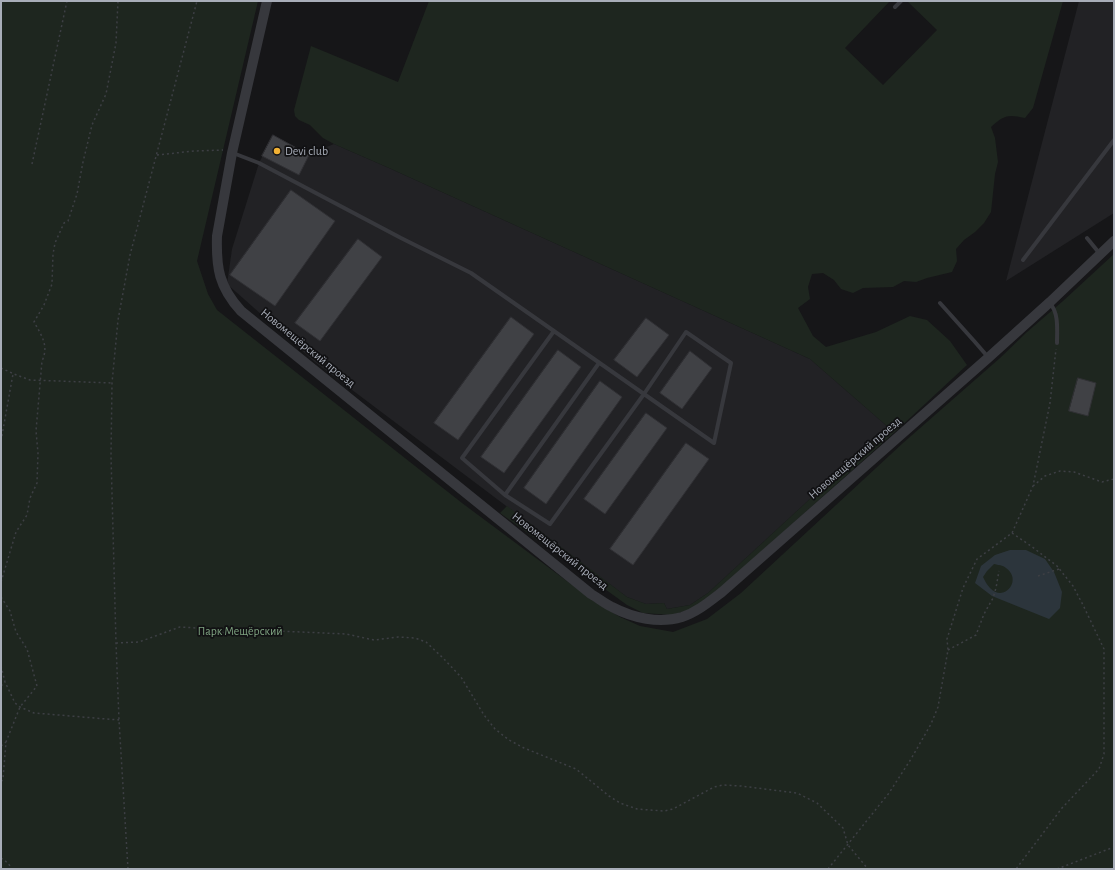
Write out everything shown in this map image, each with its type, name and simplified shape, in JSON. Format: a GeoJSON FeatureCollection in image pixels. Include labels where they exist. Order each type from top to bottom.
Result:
{"type":"FeatureCollection","features":[{"type":"Feature","properties":{"kind":"street","name":"Новомещёрский проезд"},"geometry":{"type":"LineString","coordinates":[[267,1],[232,153],[216,236],[218,267],[222,283],[227,294],[232,302],[241,311],[591,594],[612,607],[634,616],[653,620],[682,617],[695,611],[722,592],[988,358],[1114,241]]}},
{"type":"Feature","properties":{"kind":"lane"},"geometry":{"type":"LineString","coordinates":[[895,7],[901,1]]}},
{"type":"Feature","properties":{"kind":"lane"},"geometry":{"type":"LineString","coordinates":[[1023,260],[1114,140]]}},
{"type":"Feature","properties":{"kind":"lane"},"geometry":{"type":"LineString","coordinates":[[232,153],[259,163],[395,235],[471,273],[600,363],[644,394],[714,443],[730,363],[686,332],[644,394],[550,524],[505,495],[462,458],[554,331]]}},
{"type":"Feature","properties":{"kind":"lane"},"geometry":{"type":"LineString","coordinates":[[1087,238],[1100,254]]}},
{"type":"Feature","properties":{"kind":"lane"},"geometry":{"type":"LineString","coordinates":[[1050,302],[1054,308],[1057,323],[1056,343]]}},
{"type":"Feature","properties":{"kind":"lane"},"geometry":{"type":"LineString","coordinates":[[940,303],[988,358]]}},
{"type":"Feature","properties":{"kind":"lane"},"geometry":{"type":"LineString","coordinates":[[505,495],[600,363]]}},
{"type":"Feature","properties":{"kind":"path"},"geometry":{"type":"LineString","coordinates":[[32,164],[67,1]]}},
{"type":"Feature","properties":{"kind":"path"},"geometry":{"type":"LineString","coordinates":[[1,582],[16,532],[27,515],[30,498],[36,483],[38,453],[36,431],[42,361],[45,354],[44,339],[34,322],[44,305],[52,284],[55,243],[64,224],[68,221],[77,194],[92,125],[106,94],[116,43],[118,1]]}},
{"type":"Feature","properties":{"kind":"path"},"geometry":{"type":"LineString","coordinates":[[128,869],[116,643],[111,456],[112,383],[118,320],[130,255],[197,1]]}},
{"type":"Feature","properties":{"kind":"path"},"geometry":{"type":"LineString","coordinates":[[156,155],[194,150],[224,150],[232,153]]}},
{"type":"Feature","properties":{"kind":"path"},"geometry":{"type":"LineString","coordinates":[[828,869],[889,793],[931,724],[938,707],[948,650],[946,639],[963,588],[977,559],[1012,533],[1032,486],[1050,403],[1056,343]]}},
{"type":"Feature","properties":{"kind":"path"},"geometry":{"type":"LineString","coordinates":[[1,368],[30,380],[112,383]]}},
{"type":"Feature","properties":{"kind":"path"},"geometry":{"type":"LineString","coordinates":[[1,441],[14,374]]}},
{"type":"Feature","properties":{"kind":"path"},"geometry":{"type":"LineString","coordinates":[[1032,486],[1045,476],[1060,471],[1074,472],[1102,482],[1114,479]]}},
{"type":"Feature","properties":{"kind":"path"},"geometry":{"type":"LineString","coordinates":[[1012,533],[1031,546],[1059,570],[1073,586],[1104,649],[1104,754],[1099,769],[1062,808],[1016,869]]}},
{"type":"Feature","properties":{"kind":"path"},"geometry":{"type":"LineString","coordinates":[[1038,576],[1059,570]]}},
{"type":"Feature","properties":{"kind":"path"},"geometry":{"type":"LineString","coordinates":[[948,650],[976,635],[984,614],[993,598],[999,571]]}},
{"type":"Feature","properties":{"kind":"path"},"geometry":{"type":"LineString","coordinates":[[1,596],[10,611],[16,632],[26,650],[37,686],[20,707],[6,742],[3,779],[1,782]]}},
{"type":"Feature","properties":{"kind":"path"},"geometry":{"type":"LineString","coordinates":[[116,643],[139,642],[180,627],[197,628],[214,634],[278,631],[346,634],[374,640],[398,637],[415,638],[426,642],[461,677],[495,730],[524,748],[576,769],[620,803],[637,809],[664,811],[673,809],[723,785],[797,793],[817,803],[843,828],[848,845],[868,869]]}},
{"type":"Feature","properties":{"kind":"path"},"geometry":{"type":"LineString","coordinates":[[1,666],[5,682],[15,703],[34,714],[119,720]]}},
{"type":"Feature","properties":{"kind":"path"},"geometry":{"type":"LineString","coordinates":[[1,686],[5,682]]}},
{"type":"Feature","properties":{"kind":"path"},"geometry":{"type":"LineString","coordinates":[[1,746],[6,742]]}},
{"type":"Feature","properties":{"kind":"path"},"geometry":{"type":"LineString","coordinates":[[1057,869],[1114,847]]}},
{"type":"Feature","properties":{"kind":"path"},"geometry":{"type":"LineString","coordinates":[[1,858],[8,863],[12,869]]}},
{"type":"Feature","properties":{"kind":"shaded area"},"geometry":{"type":"Polygon","coordinates":[[[1079,1],[1114,1],[1114,213],[1006,281],[1079,1]]]}},
{"type":"Feature","properties":{"kind":"shaded area"},"geometry":{"type":"Polygon","coordinates":[[[273,135],[309,154],[334,144],[810,359],[888,427],[708,593],[690,605],[667,609],[664,603],[646,604],[627,597],[315,362],[227,284],[232,249],[259,163],[273,135]]]}},
{"type":"Feature","properties":{"kind":"shaded area"},"geometry":{"type":"Polygon","coordinates":[[[1010,550],[1026,550],[1045,559],[1054,572],[1062,592],[1060,608],[1049,619],[992,596],[975,583],[981,566],[995,555],[1010,550]],[[994,564],[983,577],[990,588],[995,592],[1001,593],[1010,588],[1013,578],[1011,573],[1005,567],[994,564]]]}},
{"type":"Feature","properties":{"kind":"green space","name":"Парк Мещёрский"},"geometry":{"type":"Polygon","coordinates":[[[1,1],[258,1],[197,261],[208,294],[217,310],[462,503],[595,602],[620,617],[640,626],[673,632],[707,619],[741,593],[903,443],[1000,358],[1114,254],[1114,869],[1,869],[1,1]]]}},
{"type":"Feature","properties":{"kind":"green space"},"geometry":{"type":"Polygon","coordinates":[[[429,1],[890,1],[845,48],[883,85],[937,30],[907,1],[1063,1],[1033,108],[1025,118],[1006,116],[991,127],[995,138],[998,162],[995,174],[991,212],[984,223],[956,249],[957,261],[952,272],[916,282],[904,281],[893,287],[863,288],[853,293],[841,289],[834,280],[823,273],[812,274],[808,287],[810,299],[798,308],[813,336],[826,347],[876,332],[910,316],[927,320],[950,341],[967,365],[713,595],[694,608],[672,615],[643,613],[627,605],[500,513],[507,506],[627,597],[646,604],[664,603],[667,609],[690,605],[708,593],[888,427],[810,359],[334,144],[323,138],[310,125],[299,120],[295,116],[294,110],[311,46],[398,82],[429,1]]]}},
{"type":"Feature","properties":{"kind":"building"},"geometry":{"type":"Polygon","coordinates":[[[273,135],[309,155],[299,175],[262,156],[273,135]]]}},
{"type":"Feature","properties":{"kind":"building"},"geometry":{"type":"Polygon","coordinates":[[[291,190],[335,221],[275,306],[230,275],[291,190]]]}},
{"type":"Feature","properties":{"kind":"building"},"geometry":{"type":"Polygon","coordinates":[[[358,239],[382,257],[320,341],[295,323],[358,239]]]}},
{"type":"Feature","properties":{"kind":"building"},"geometry":{"type":"Polygon","coordinates":[[[511,317],[534,334],[458,440],[434,423],[511,317]]]}},
{"type":"Feature","properties":{"kind":"building"},"geometry":{"type":"Polygon","coordinates":[[[646,318],[669,335],[637,377],[614,360],[646,318]]]}},
{"type":"Feature","properties":{"kind":"building"},"geometry":{"type":"Polygon","coordinates":[[[558,350],[581,367],[504,473],[481,457],[558,350]]]}},
{"type":"Feature","properties":{"kind":"building"},"geometry":{"type":"Polygon","coordinates":[[[690,351],[712,368],[682,409],[660,393],[690,351]]]}},
{"type":"Feature","properties":{"kind":"building"},"geometry":{"type":"Polygon","coordinates":[[[1078,378],[1096,383],[1088,416],[1069,411],[1078,378]]]}},
{"type":"Feature","properties":{"kind":"building"},"geometry":{"type":"Polygon","coordinates":[[[600,381],[622,397],[546,504],[524,488],[600,381]]]}},
{"type":"Feature","properties":{"kind":"building"},"geometry":{"type":"Polygon","coordinates":[[[646,413],[667,428],[605,514],[584,499],[646,413]]]}},
{"type":"Feature","properties":{"kind":"building"},"geometry":{"type":"Polygon","coordinates":[[[686,443],[709,459],[633,565],[610,549],[686,443]]]}},
{"type":"Feature","properties":{"kind":"place","name":"Devi club"},"geometry":{"type":"Point","coordinates":[277,151]}}]}
